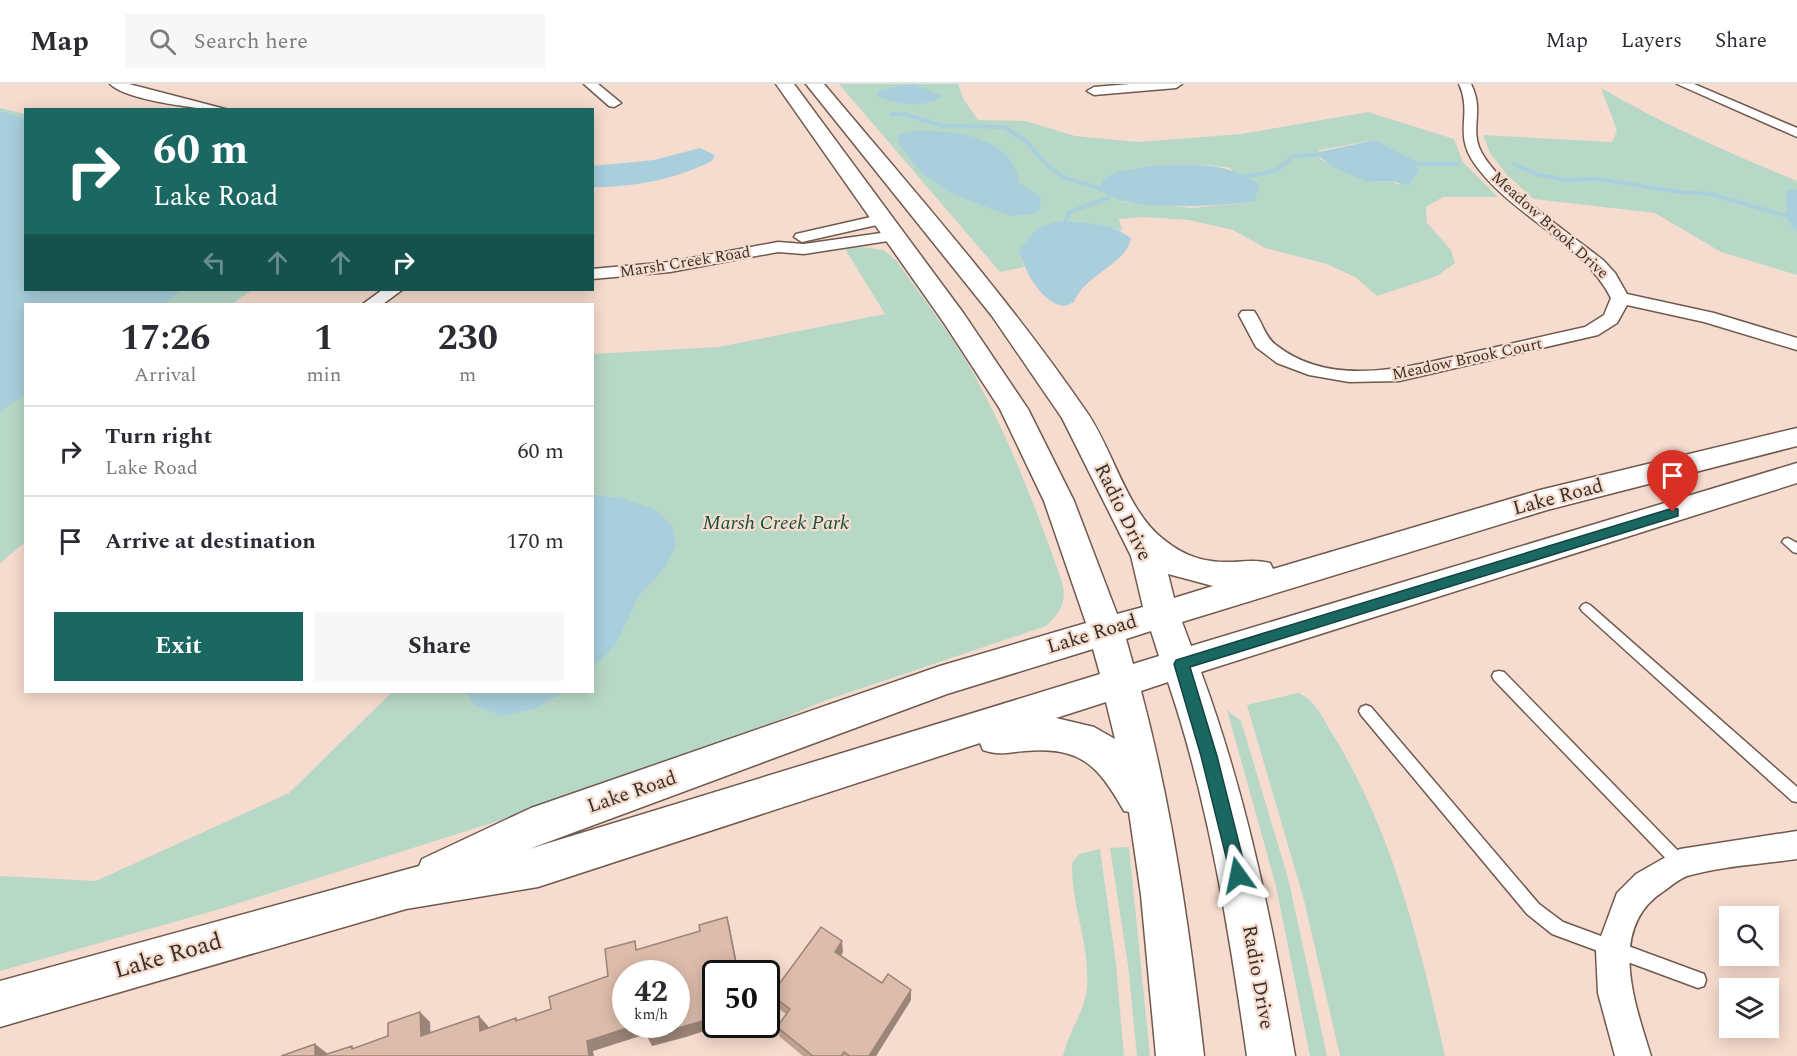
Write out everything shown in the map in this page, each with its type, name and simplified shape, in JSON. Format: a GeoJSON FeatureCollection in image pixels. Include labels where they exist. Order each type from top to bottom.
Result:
{"type":"FeatureCollection","features":[{"type":"Feature","properties":{"kind":"main road"},"geometry":{"type":"LineString","coordinates":[[785,84],[890,227],[994,378],[1024,430],[1067,522],[1105,630],[1119,683],[1151,831],[1170,961],[1180,1056]]}},
{"type":"Feature","properties":{"kind":"main road","name":"Radio Drive"},"geometry":{"type":"LineString","coordinates":[[814,84],[1008,321],[1076,417],[1147,556],[1152,582],[1182,664],[1204,738],[1234,853],[1271,1056]]}},
{"type":"Feature","properties":{"kind":"main road","name":"Lake Road"},"geometry":{"type":"LineString","coordinates":[[406,889],[531,827],[940,681],[1540,501],[1797,437]]}},
{"type":"Feature","properties":{"kind":"main road","name":"Lake Road"},"geometry":{"type":"LineString","coordinates":[[0,1004],[406,889],[538,867],[1119,683],[1797,473]]}},
{"type":"Feature","properties":{"kind":"main road"},"geometry":{"type":"LineString","coordinates":[[1136,534],[1161,556],[1187,572],[1231,576],[1329,564]]}},
{"type":"Feature","properties":{"kind":"main road"},"geometry":{"type":"LineString","coordinates":[[806,783],[1013,736],[1041,732],[1063,733],[1086,740],[1112,759],[1134,790],[1151,831]]}},
{"type":"Feature","properties":{"kind":"street"},"geometry":{"type":"LineString","coordinates":[[116,84],[160,98],[212,108]]}},
{"type":"Feature","properties":{"kind":"street"},"geometry":{"type":"LineString","coordinates":[[590,84],[614,103]]}},
{"type":"Feature","properties":{"kind":"street"},"geometry":{"type":"LineString","coordinates":[[1094,91],[1176,84]]}},
{"type":"Feature","properties":{"kind":"street","name":"Meadow Brook Drive"},"geometry":{"type":"LineString","coordinates":[[1465,84],[1474,101],[1469,138],[1477,156],[1497,179],[1598,264],[1610,277],[1620,298],[1718,319],[1797,344]]}},
{"type":"Feature","properties":{"kind":"street"},"geometry":{"type":"LineString","coordinates":[[1683,84],[1797,133]]}},
{"type":"Feature","properties":{"kind":"street","name":"Marsh Creek Road"},"geometry":{"type":"LineString","coordinates":[[594,274],[670,267],[778,247],[804,249],[890,227]]}},
{"type":"Feature","properties":{"kind":"street"},"geometry":{"type":"LineString","coordinates":[[374,303],[392,291]]}},
{"type":"Feature","properties":{"kind":"street","name":"Meadow Brook Court"},"geometry":{"type":"LineString","coordinates":[[1248,315],[1257,334],[1269,349],[1285,359],[1334,375],[1380,377],[1400,375],[1591,331],[1605,325],[1614,317],[1620,298]]}},
{"type":"Feature","properties":{"kind":"street"},"geometry":{"type":"LineString","coordinates":[[1633,1056],[1615,993],[1612,950],[1628,904],[1647,884],[1680,863],[1797,845]]}},
{"type":"Feature","properties":{"kind":"lane"},"geometry":{"type":"LineString","coordinates":[[1586,608],[1797,796]]}},
{"type":"Feature","properties":{"kind":"lane"},"geometry":{"type":"LineString","coordinates":[[1500,676],[1680,863]]}},
{"type":"Feature","properties":{"kind":"lane"},"geometry":{"type":"LineString","coordinates":[[1366,711],[1533,909],[1558,928],[1612,950],[1698,980]]}},
{"type":"Feature","properties":{"kind":"green space"},"geometry":{"type":"Polygon","coordinates":[[[839,84],[958,84],[964,100],[978,120],[1026,121],[1075,136],[1138,142],[1241,134],[1368,112],[1454,139],[1463,162],[1498,197],[1443,197],[1426,207],[1427,223],[1451,250],[1455,263],[1437,276],[1377,296],[1355,277],[1327,264],[1265,248],[1233,230],[1189,220],[1143,217],[1119,219],[1122,231],[1100,225],[1055,222],[1019,250],[1024,267],[1000,272],[839,84]],[[1375,140],[1319,150],[1320,159],[1367,182],[1390,181],[1398,184],[1419,172],[1416,161],[1375,140]],[[1157,165],[1119,171],[1125,202],[1192,208],[1242,203],[1231,168],[1208,165],[1157,165]]]}},
{"type":"Feature","properties":{"kind":"green space"},"geometry":{"type":"Polygon","coordinates":[[[1601,88],[1673,126],[1797,181],[1797,275],[1721,252],[1655,213],[1534,199],[1508,176],[1490,153],[1483,135],[1612,142],[1617,131],[1601,88]]]}},
{"type":"Feature","properties":{"kind":"green space"},"geometry":{"type":"Polygon","coordinates":[[[0,108],[24,114],[24,291],[251,291],[233,303],[24,303],[24,543],[0,563],[0,108]]]}},
{"type":"Feature","properties":{"kind":"green space","name":"Marsh Creek Park"},"geometry":{"type":"Polygon","coordinates":[[[862,247],[883,250],[896,260],[938,318],[976,378],[1023,478],[1062,582],[1064,595],[1062,606],[1046,626],[824,701],[720,745],[530,811],[220,909],[0,971],[0,876],[96,881],[289,793],[391,693],[594,693],[594,354],[718,347],[885,314],[845,249],[862,247]]]}},
{"type":"Feature","properties":{"kind":"green space"},"geometry":{"type":"Polygon","coordinates":[[[1298,693],[1317,708],[1352,768],[1371,807],[1387,847],[1414,930],[1445,1056],[1340,1056],[1304,900],[1247,705],[1298,693]]]}},
{"type":"Feature","properties":{"kind":"green space"},"geometry":{"type":"Polygon","coordinates":[[[1227,710],[1241,721],[1288,878],[1327,1056],[1310,1056],[1276,886],[1227,710]]]}},
{"type":"Feature","properties":{"kind":"green space"},"geometry":{"type":"Polygon","coordinates":[[[1129,847],[1150,1056],[1137,1056],[1128,965],[1110,848],[1129,847]]]}},
{"type":"Feature","properties":{"kind":"green space"},"geometry":{"type":"Polygon","coordinates":[[[1100,849],[1116,964],[1124,1056],[1063,1056],[1083,1005],[1087,987],[1086,956],[1074,894],[1072,863],[1079,854],[1100,849]]]}},
{"type":"Feature","properties":{"kind":"water"},"geometry":{"type":"Polygon","coordinates":[[[913,84],[943,96],[920,104],[902,104],[878,96],[877,92],[913,84]]]}},
{"type":"Feature","properties":{"kind":"water"},"geometry":{"type":"Polygon","coordinates":[[[0,111],[24,119],[24,291],[180,291],[166,303],[24,303],[24,395],[0,412],[0,111]]]}},
{"type":"Feature","properties":{"kind":"water"},"geometry":{"type":"Polygon","coordinates":[[[917,131],[964,135],[994,146],[1006,155],[1015,167],[1019,183],[1041,197],[1040,210],[1033,214],[1010,216],[948,192],[922,173],[899,144],[899,134],[917,131]]]}},
{"type":"Feature","properties":{"kind":"water"},"geometry":{"type":"Polygon","coordinates":[[[1375,140],[1416,161],[1419,172],[1414,176],[1410,185],[1390,181],[1367,182],[1337,169],[1314,153],[1375,140]]]}},
{"type":"Feature","properties":{"kind":"water"},"geometry":{"type":"Polygon","coordinates":[[[700,148],[715,155],[712,161],[668,178],[624,186],[594,187],[594,166],[654,160],[700,148]]]}},
{"type":"Feature","properties":{"kind":"water"},"geometry":{"type":"Polygon","coordinates":[[[1157,165],[1198,165],[1221,168],[1246,176],[1260,184],[1255,201],[1198,206],[1129,202],[1112,197],[1101,189],[1103,179],[1119,171],[1157,165]]]}},
{"type":"Feature","properties":{"kind":"water"},"geometry":{"type":"Polygon","coordinates":[[[1797,189],[1797,232],[1788,219],[1786,193],[1797,189]]]}},
{"type":"Feature","properties":{"kind":"water"},"geometry":{"type":"Polygon","coordinates":[[[1055,222],[1105,226],[1131,238],[1122,255],[1086,285],[1074,302],[1065,306],[1049,300],[1035,285],[1019,250],[1038,228],[1055,222]]]}},
{"type":"Feature","properties":{"kind":"water"},"geometry":{"type":"Polygon","coordinates":[[[594,495],[622,498],[656,510],[673,528],[676,545],[666,566],[638,597],[615,646],[594,666],[594,495]]]}},
{"type":"Feature","properties":{"kind":"water"},"geometry":{"type":"Polygon","coordinates":[[[468,693],[561,693],[535,709],[501,716],[474,705],[468,693]]]}},
{"type":"Feature","properties":{"kind":"building"},"geometry":{"type":"Polygon","coordinates":[[[727,917],[735,960],[702,960],[702,1021],[690,1025],[690,960],[612,960],[612,1033],[587,1041],[589,1056],[321,1056],[352,1046],[352,1049],[388,1036],[388,1023],[420,1012],[421,1036],[479,1016],[480,1031],[551,1009],[549,997],[608,976],[605,949],[635,941],[636,950],[700,931],[699,925],[727,917]]]}},
{"type":"Feature","properties":{"kind":"building"},"geometry":{"type":"Polygon","coordinates":[[[821,927],[842,941],[835,952],[882,983],[888,974],[911,990],[869,1056],[850,1056],[844,1052],[841,1056],[813,1056],[780,1029],[780,1023],[790,1009],[780,1002],[780,983],[821,927]]]}},
{"type":"Feature","properties":{"kind":"building"},"geometry":{"type":"Polygon","coordinates":[[[315,1044],[315,1056],[281,1056],[315,1044]]]}},
{"type":"Feature","properties":{"kind":"waterway"},"geometry":{"type":"LineString","coordinates":[[891,114],[904,114],[943,126],[1004,127],[1026,141],[1048,166],[1063,177],[1101,189]]}},
{"type":"Feature","properties":{"kind":"waterway"},"geometry":{"type":"LineString","coordinates":[[1247,176],[1277,169],[1292,156],[1316,155]]}},
{"type":"Feature","properties":{"kind":"waterway"},"geometry":{"type":"LineString","coordinates":[[1417,164],[1458,164]]}},
{"type":"Feature","properties":{"kind":"waterway"},"geometry":{"type":"LineString","coordinates":[[1514,164],[1536,174],[1564,180],[1598,179],[1679,192],[1711,194],[1787,216]]}},
{"type":"Feature","properties":{"kind":"waterway"},"geometry":{"type":"LineString","coordinates":[[1065,222],[1069,212],[1108,198]]}},
{"type":"Feature","properties":{"kind":"route"},"geometry":{"type":"LineString","coordinates":[[1238,875],[1209,756],[1182,664],[1673,512]]}}]}
